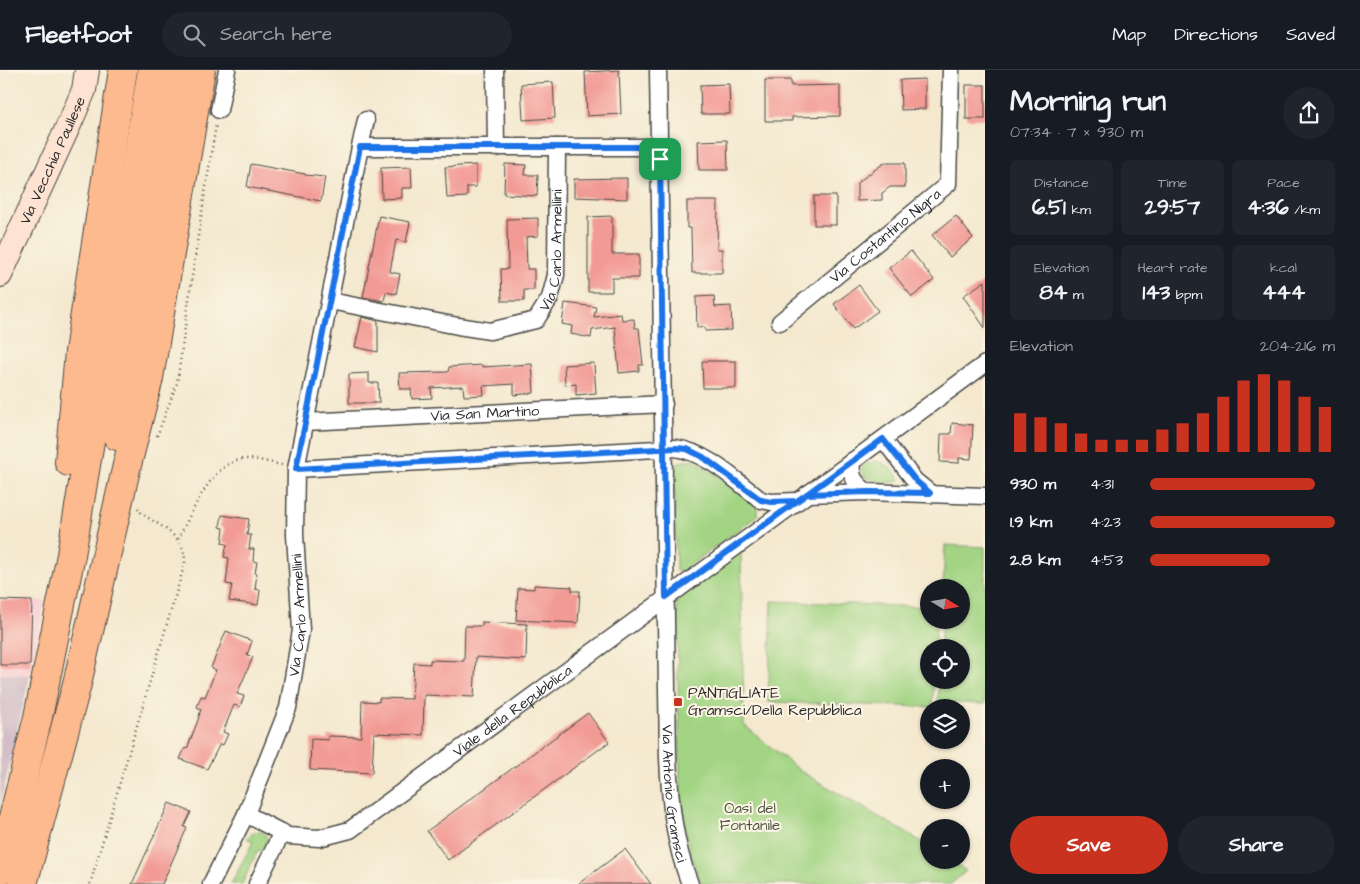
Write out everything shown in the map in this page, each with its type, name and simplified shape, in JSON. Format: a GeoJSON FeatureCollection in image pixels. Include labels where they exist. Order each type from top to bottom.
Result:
{"type":"FeatureCollection","features":[{"type":"Feature","properties":{"kind":"highway"},"geometry":{"type":"LineString","coordinates":[[0,839],[61,535],[79,352],[123,70]]}},
{"type":"Feature","properties":{"kind":"highway"},"geometry":{"type":"LineString","coordinates":[[0,871],[38,717],[71,555],[152,70]]}},
{"type":"Feature","properties":{"kind":"highway"},"geometry":{"type":"LineString","coordinates":[[38,828],[70,686],[122,413],[176,70]]}},
{"type":"Feature","properties":{"kind":"highway"},"geometry":{"type":"LineString","coordinates":[[23,884],[77,684],[149,378],[201,70]]}},
{"type":"Feature","properties":{"kind":"street","name":"Via Vecchia Paullese"},"geometry":{"type":"LineString","coordinates":[[0,275],[84,90],[87,70]]}},
{"type":"Feature","properties":{"kind":"street"},"geometry":{"type":"LineString","coordinates":[[219,110],[227,70]]}},
{"type":"Feature","properties":{"kind":"street"},"geometry":{"type":"LineString","coordinates":[[494,70],[496,148]]}},
{"type":"Feature","properties":{"kind":"street","name":"Via Antonio Gramsci"},"geometry":{"type":"LineString","coordinates":[[658,70],[668,758],[670,802],[677,842],[690,884]]}},
{"type":"Feature","properties":{"kind":"street","name":"Via Costantino Nigra"},"geometry":{"type":"LineString","coordinates":[[780,322],[948,184],[951,70]]}},
{"type":"Feature","properties":{"kind":"street","name":"Via Carlo Armellini"},"geometry":{"type":"LineString","coordinates":[[211,884],[246,814],[288,708],[301,630],[294,535],[296,469],[366,120]]}},
{"type":"Feature","properties":{"kind":"street"},"geometry":{"type":"LineString","coordinates":[[360,147],[659,147]]}},
{"type":"Feature","properties":{"kind":"street","name":"Via Carlo Armellini"},"geometry":{"type":"LineString","coordinates":[[330,301],[490,331],[536,320],[550,298],[556,275],[557,147]]}},
{"type":"Feature","properties":{"kind":"street","name":"Viale della Repubblica"},"geometry":{"type":"LineString","coordinates":[[246,814],[288,836],[319,838],[350,830],[985,364]]}},
{"type":"Feature","properties":{"kind":"street","name":"Via San Martino"},"geometry":{"type":"LineString","coordinates":[[305,422],[664,404]]}},
{"type":"Feature","properties":{"kind":"street"},"geometry":{"type":"LineString","coordinates":[[883,439],[916,481],[930,493]]}},
{"type":"Feature","properties":{"kind":"street"},"geometry":{"type":"LineString","coordinates":[[296,469],[687,449],[696,452],[761,500],[771,502],[868,492],[985,496]]}},
{"type":"Feature","properties":{"kind":"street"},"geometry":{"type":"LineString","coordinates":[[852,461],[852,477],[855,483],[868,492]]}},
{"type":"Feature","properties":{"kind":"street"},"geometry":{"type":"LineString","coordinates":[[761,500],[764,507],[764,526]]}},
{"type":"Feature","properties":{"kind":"street"},"geometry":{"type":"LineString","coordinates":[[258,884],[282,832]]}},
{"type":"Feature","properties":{"kind":"path"},"geometry":{"type":"LineString","coordinates":[[155,443],[177,383],[196,246],[219,110]]}},
{"type":"Feature","properties":{"kind":"path"},"geometry":{"type":"LineString","coordinates":[[178,539],[214,474],[229,463],[247,459],[296,469]]}},
{"type":"Feature","properties":{"kind":"path"},"geometry":{"type":"LineString","coordinates":[[90,884],[184,564],[185,554],[178,539],[142,514],[138,507]]}},
{"type":"Feature","properties":{"kind":"shaded area"},"geometry":{"type":"Polygon","coordinates":[[[0,600],[45,601],[30,675],[0,674],[0,600]]]}},
{"type":"Feature","properties":{"kind":"shaded area"},"geometry":{"type":"Polygon","coordinates":[[[0,674],[30,675],[0,806],[0,674]]]}},
{"type":"Feature","properties":{"kind":"green space"},"geometry":{"type":"Polygon","coordinates":[[[694,459],[757,505],[757,516],[681,572],[676,571],[674,469],[680,462],[694,459]]]}},
{"type":"Feature","properties":{"kind":"green space"},"geometry":{"type":"Polygon","coordinates":[[[875,461],[883,463],[890,468],[900,480],[878,482],[866,478],[861,469],[863,465],[875,461]]]}},
{"type":"Feature","properties":{"kind":"green space"},"geometry":{"type":"Polygon","coordinates":[[[945,545],[985,547],[985,704],[970,703],[970,699],[938,699],[939,689],[970,689],[970,639],[941,639],[941,629],[970,629],[970,579],[943,579],[945,545]]]}},
{"type":"Feature","properties":{"kind":"green space","name":"Oasi del Fontanile"},"geometry":{"type":"Polygon","coordinates":[[[741,550],[744,725],[800,771],[920,841],[920,869],[963,869],[966,871],[951,884],[702,884],[689,846],[682,806],[677,600],[741,550]]]}},
{"type":"Feature","properties":{"kind":"green space"},"geometry":{"type":"Polygon","coordinates":[[[772,601],[920,607],[920,629],[936,629],[935,639],[920,639],[920,689],[933,689],[933,699],[920,699],[920,707],[768,702],[772,601]]]}},
{"type":"Feature","properties":{"kind":"green space"},"geometry":{"type":"Polygon","coordinates":[[[261,831],[266,836],[267,841],[265,853],[258,850],[242,884],[231,884],[253,842],[247,838],[254,832],[261,831]]]}},
{"type":"Feature","properties":{"kind":"building"},"geometry":{"type":"Polygon","coordinates":[[[619,70],[621,114],[587,116],[585,72],[619,70]]]}},
{"type":"Feature","properties":{"kind":"building"},"geometry":{"type":"Polygon","coordinates":[[[925,79],[925,109],[901,110],[900,80],[925,79]]]}},
{"type":"Feature","properties":{"kind":"building"},"geometry":{"type":"Polygon","coordinates":[[[765,80],[791,80],[791,86],[840,85],[840,116],[792,117],[792,121],[765,121],[765,80]]]}},
{"type":"Feature","properties":{"kind":"building"},"geometry":{"type":"Polygon","coordinates":[[[553,82],[555,118],[523,120],[521,84],[553,82]]]}},
{"type":"Feature","properties":{"kind":"building"},"geometry":{"type":"Polygon","coordinates":[[[729,84],[730,114],[701,114],[700,85],[729,84]]]}},
{"type":"Feature","properties":{"kind":"building"},"geometry":{"type":"Polygon","coordinates":[[[966,85],[985,85],[985,119],[966,119],[966,85]]]}},
{"type":"Feature","properties":{"kind":"building"},"geometry":{"type":"Polygon","coordinates":[[[727,140],[728,170],[699,170],[698,141],[727,140]]]}},
{"type":"Feature","properties":{"kind":"building"},"geometry":{"type":"Polygon","coordinates":[[[884,163],[905,163],[905,187],[890,187],[882,193],[882,200],[857,201],[857,183],[884,163]]]}},
{"type":"Feature","properties":{"kind":"building"},"geometry":{"type":"Polygon","coordinates":[[[251,164],[325,177],[321,201],[247,187],[251,164]]]}},
{"type":"Feature","properties":{"kind":"building"},"geometry":{"type":"Polygon","coordinates":[[[505,164],[526,165],[525,175],[538,175],[537,196],[504,194],[505,164]]]}},
{"type":"Feature","properties":{"kind":"building"},"geometry":{"type":"Polygon","coordinates":[[[476,165],[476,187],[467,187],[467,197],[447,198],[445,167],[476,165]]]}},
{"type":"Feature","properties":{"kind":"building"},"geometry":{"type":"Polygon","coordinates":[[[411,167],[412,188],[402,188],[402,198],[382,199],[381,168],[411,167]]]}},
{"type":"Feature","properties":{"kind":"building"},"geometry":{"type":"Polygon","coordinates":[[[627,178],[627,199],[574,197],[574,179],[627,178]]]}},
{"type":"Feature","properties":{"kind":"building"},"geometry":{"type":"Polygon","coordinates":[[[814,196],[836,196],[836,225],[814,225],[814,196]]]}},
{"type":"Feature","properties":{"kind":"building"},"geometry":{"type":"Polygon","coordinates":[[[687,201],[718,201],[717,249],[722,249],[722,273],[692,273],[691,228],[687,228],[687,201]]]}},
{"type":"Feature","properties":{"kind":"building"},"geometry":{"type":"Polygon","coordinates":[[[379,216],[410,222],[406,242],[396,240],[390,272],[400,274],[396,294],[386,292],[384,301],[363,297],[379,216]]]}},
{"type":"Feature","properties":{"kind":"building"},"geometry":{"type":"Polygon","coordinates":[[[612,216],[612,254],[639,254],[639,278],[612,278],[612,292],[588,292],[588,217],[612,216]]]}},
{"type":"Feature","properties":{"kind":"building"},"geometry":{"type":"Polygon","coordinates":[[[956,216],[973,238],[950,257],[932,235],[956,216]]]}},
{"type":"Feature","properties":{"kind":"building"},"geometry":{"type":"Polygon","coordinates":[[[538,218],[538,236],[526,237],[527,269],[534,269],[534,290],[524,290],[524,301],[502,301],[501,269],[508,269],[507,219],[538,218]]]}},
{"type":"Feature","properties":{"kind":"building"},"geometry":{"type":"Polygon","coordinates":[[[911,251],[934,280],[912,297],[889,268],[911,251]]]}},
{"type":"Feature","properties":{"kind":"building"},"geometry":{"type":"Polygon","coordinates":[[[985,281],[985,328],[963,296],[985,281]]]}},
{"type":"Feature","properties":{"kind":"building"},"geometry":{"type":"Polygon","coordinates":[[[859,285],[878,311],[853,329],[834,304],[859,285]]]}},
{"type":"Feature","properties":{"kind":"building"},"geometry":{"type":"Polygon","coordinates":[[[714,296],[715,307],[731,306],[732,330],[705,331],[705,327],[697,328],[696,297],[714,296]]]}},
{"type":"Feature","properties":{"kind":"building"},"geometry":{"type":"Polygon","coordinates":[[[565,303],[596,307],[594,317],[621,314],[622,320],[634,319],[635,328],[639,328],[643,365],[639,365],[639,371],[619,373],[615,327],[592,330],[591,338],[571,334],[572,326],[562,324],[565,303]]]}},
{"type":"Feature","properties":{"kind":"building"},"geometry":{"type":"Polygon","coordinates":[[[362,317],[378,321],[378,352],[355,347],[362,317]]]}},
{"type":"Feature","properties":{"kind":"building"},"geometry":{"type":"Polygon","coordinates":[[[702,361],[736,361],[736,388],[703,388],[702,361]]]}},
{"type":"Feature","properties":{"kind":"building"},"geometry":{"type":"Polygon","coordinates":[[[594,363],[596,393],[576,395],[576,384],[565,385],[564,365],[594,363]]]}},
{"type":"Feature","properties":{"kind":"building"},"geometry":{"type":"Polygon","coordinates":[[[532,364],[534,393],[514,395],[514,384],[483,386],[484,395],[464,396],[463,386],[431,388],[432,398],[412,399],[411,389],[400,389],[399,373],[448,372],[449,367],[532,364]]]}},
{"type":"Feature","properties":{"kind":"building"},"geometry":{"type":"Polygon","coordinates":[[[369,373],[369,383],[378,383],[379,403],[349,403],[349,374],[369,373]]]}},
{"type":"Feature","properties":{"kind":"building"},"geometry":{"type":"Polygon","coordinates":[[[952,423],[973,425],[971,459],[959,458],[959,463],[940,462],[941,434],[951,434],[952,423]]]}},
{"type":"Feature","properties":{"kind":"building"},"geometry":{"type":"Polygon","coordinates":[[[222,515],[249,519],[247,535],[251,535],[249,549],[254,549],[253,561],[257,562],[255,589],[260,590],[258,605],[229,601],[232,585],[226,584],[229,558],[224,557],[227,544],[222,543],[224,528],[220,527],[222,515]]]}},
{"type":"Feature","properties":{"kind":"building"},"geometry":{"type":"Polygon","coordinates":[[[534,585],[572,587],[572,591],[580,591],[578,623],[516,620],[518,588],[534,589],[534,585]]]}},
{"type":"Feature","properties":{"kind":"building"},"geometry":{"type":"Polygon","coordinates":[[[0,600],[32,601],[30,665],[0,665],[0,600]]]}},
{"type":"Feature","properties":{"kind":"building"},"geometry":{"type":"Polygon","coordinates":[[[482,622],[527,624],[526,660],[476,657],[474,697],[424,695],[423,735],[374,733],[372,773],[310,770],[311,739],[328,740],[328,736],[361,737],[362,701],[379,702],[379,698],[412,699],[414,663],[430,664],[430,660],[464,661],[465,626],[482,626],[482,622]]]}},
{"type":"Feature","properties":{"kind":"building"},"geometry":{"type":"Polygon","coordinates":[[[226,631],[252,641],[247,655],[253,657],[237,694],[244,696],[240,707],[234,705],[223,732],[228,734],[223,745],[220,744],[207,769],[180,759],[185,748],[187,749],[198,720],[201,709],[197,707],[201,696],[205,697],[216,670],[211,668],[226,631]]]}},
{"type":"Feature","properties":{"kind":"building"},"geometry":{"type":"Polygon","coordinates":[[[588,713],[609,742],[448,860],[427,831],[588,713]]]}},
{"type":"Feature","properties":{"kind":"building"},"geometry":{"type":"Polygon","coordinates":[[[169,803],[191,812],[184,827],[187,828],[162,884],[132,884],[169,803]]]}},
{"type":"Feature","properties":{"kind":"building"},"geometry":{"type":"Polygon","coordinates":[[[625,849],[651,884],[578,884],[625,849]]]}},
{"type":"Feature","properties":{"kind":"place","name":"PANTIGLIATE Gramsci/Della Repubblica"},"geometry":{"type":"Point","coordinates":[678,702]}},
{"type":"Feature","properties":{"kind":"route"},"geometry":{"type":"LineString","coordinates":[[660,159],[659,147],[360,147],[296,469],[595,452],[663,449],[676,448],[696,452],[761,500],[771,502],[797,501],[807,494],[868,492],[930,493],[916,481],[883,439],[797,501],[733,549],[666,597],[663,449],[660,159]]}}]}
